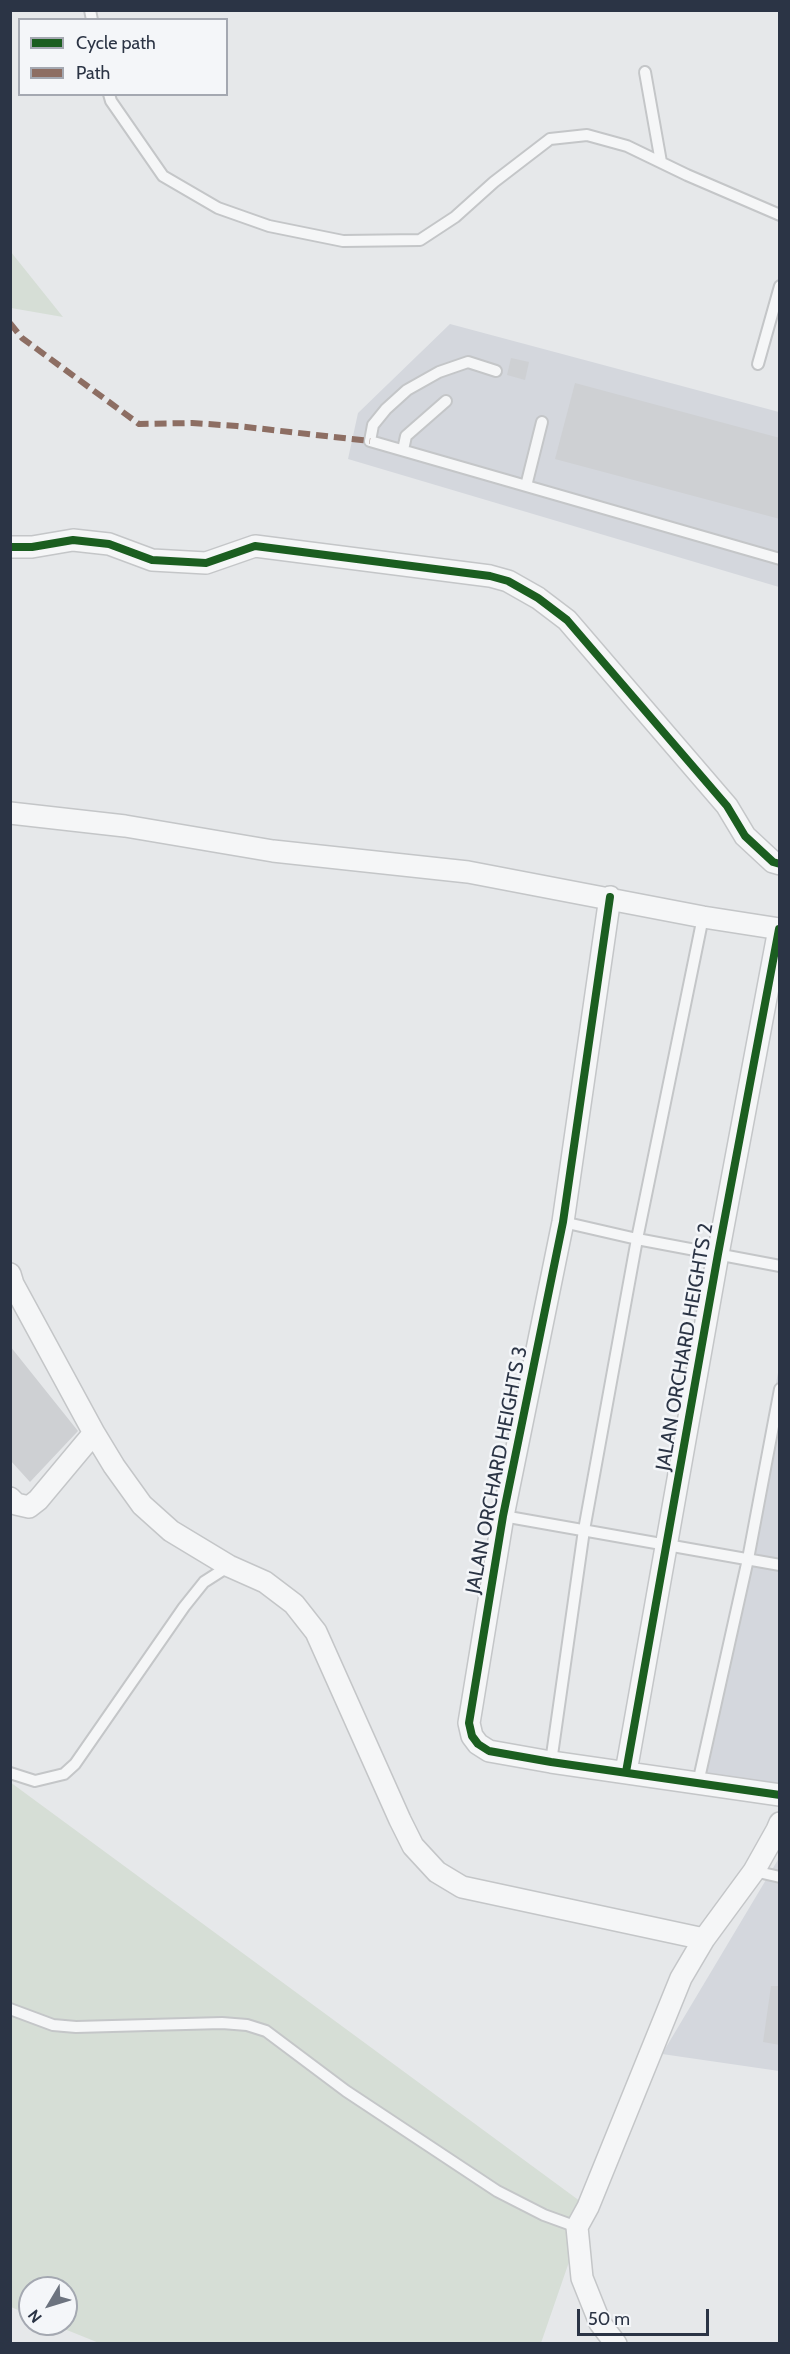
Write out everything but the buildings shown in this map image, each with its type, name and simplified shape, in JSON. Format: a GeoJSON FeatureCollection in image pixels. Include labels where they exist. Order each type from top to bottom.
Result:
{"type":"FeatureCollection","features":[{"type":"Feature","properties":{"kind":"street"},"geometry":{"type":"LineString","coordinates":[[10,547],[32,547],[73,540],[109,544],[152,560],[206,563],[255,546],[490,576],[508,581],[538,598],[567,620],[727,807],[745,836],[773,862],[780,864]]}},
{"type":"Feature","properties":{"kind":"street"},"geometry":{"type":"LineString","coordinates":[[10,813],[125,826],[273,851],[468,872],[610,897],[703,917],[779,929]]}},
{"type":"Feature","properties":{"kind":"street","name":"JALAN ORCHARD HEIGHTS 3"},"geometry":{"type":"LineString","coordinates":[[610,897],[563,1222],[503,1516],[469,1723],[472,1736],[478,1744],[489,1751],[780,1795]]}},
{"type":"Feature","properties":{"kind":"street","name":"JALAN ORCHARD HEIGHTS 2"},"geometry":{"type":"LineString","coordinates":[[626,1772],[718,1254],[779,929]]}},
{"type":"Feature","properties":{"kind":"street"},"geometry":{"type":"LineString","coordinates":[[11,1281],[94,1433],[142,1505],[171,1531],[229,1566],[265,1582],[294,1604],[316,1632],[413,1846],[437,1872],[462,1887],[704,1939]]}},
{"type":"Feature","properties":{"kind":"street"},"geometry":{"type":"LineString","coordinates":[[10,1498],[16,1504],[29,1507],[39,1500],[94,1433]]}},
{"type":"Feature","properties":{"kind":"street"},"geometry":{"type":"LineString","coordinates":[[616,2343],[600,2323],[582,2278],[577,2227],[588,2207],[681,1978],[704,1939],[754,1871],[780,1823]]}},
{"type":"Feature","properties":{"kind":"lane"},"geometry":{"type":"LineString","coordinates":[[645,72],[661,162]]}},
{"type":"Feature","properties":{"kind":"lane"},"geometry":{"type":"LineString","coordinates":[[110,96],[163,176],[218,208],[269,226],[343,241],[420,240],[455,217],[494,182],[550,139],[587,135],[627,146],[780,215]]}},
{"type":"Feature","properties":{"kind":"lane"},"geometry":{"type":"LineString","coordinates":[[758,364],[780,286]]}},
{"type":"Feature","properties":{"kind":"lane"},"geometry":{"type":"LineString","coordinates":[[496,371],[468,362],[439,372],[407,390],[386,409],[373,425],[370,441],[780,559]]}},
{"type":"Feature","properties":{"kind":"lane"},"geometry":{"type":"LineString","coordinates":[[403,450],[406,436],[446,401]]}},
{"type":"Feature","properties":{"kind":"lane"},"geometry":{"type":"LineString","coordinates":[[526,486],[542,422]]}},
{"type":"Feature","properties":{"kind":"lane"},"geometry":{"type":"LineString","coordinates":[[551,1762],[584,1530],[637,1239],[703,917]]}},
{"type":"Feature","properties":{"kind":"lane"},"geometry":{"type":"LineString","coordinates":[[563,1222],[637,1239],[780,1266]]}},
{"type":"Feature","properties":{"kind":"lane"},"geometry":{"type":"LineString","coordinates":[[698,1783],[748,1559],[780,1389]]}},
{"type":"Feature","properties":{"kind":"lane"},"geometry":{"type":"LineString","coordinates":[[503,1516],[780,1565]]}},
{"type":"Feature","properties":{"kind":"lane"},"geometry":{"type":"LineString","coordinates":[[10,1773],[35,1781],[64,1774],[75,1764],[197,1590],[204,1582],[229,1566]]}},
{"type":"Feature","properties":{"kind":"lane"},"geometry":{"type":"LineString","coordinates":[[754,1871],[780,1877]]}},
{"type":"Feature","properties":{"kind":"lane"},"geometry":{"type":"LineString","coordinates":[[10,2009],[52,2025],[76,2027],[222,2023],[247,2025],[266,2031],[346,2091],[497,2191],[544,2215],[577,2227]]}},
{"type":"Feature","properties":{"kind":"shaded area"},"geometry":{"type":"Polygon","coordinates":[[[11,252],[63,317],[11,308],[11,252]]]}},
{"type":"Feature","properties":{"kind":"shaded area"},"geometry":{"type":"Polygon","coordinates":[[[450,324],[779,412],[779,587],[348,459],[358,413],[450,324]]]}},
{"type":"Feature","properties":{"kind":"shaded area"},"geometry":{"type":"Polygon","coordinates":[[[779,1367],[779,1803],[694,1788],[746,1549],[779,1367]]]}},
{"type":"Feature","properties":{"kind":"shaded area"},"geometry":{"type":"Polygon","coordinates":[[[10,1782],[588,2207],[541,2343],[99,2343],[78,2335],[78,2276],[18,2276],[18,2310],[11,2307],[10,1782]]]}},
{"type":"Feature","properties":{"kind":"shaded area"},"geometry":{"type":"Polygon","coordinates":[[[779,1858],[779,2071],[662,2054],[779,1858]]]}},
{"type":"Feature","properties":{"kind":"marked path"},"geometry":{"type":"LineString","coordinates":[[10,323],[22,338],[139,424],[192,423],[237,426],[370,441]]}},
{"type":"Feature","properties":{"kind":"cycle path"},"geometry":{"type":"LineString","coordinates":[[10,547],[32,547],[73,540],[109,544],[152,560],[206,563],[255,546],[490,576],[508,581],[538,598],[567,620],[727,806],[745,836],[773,862],[780,864]]}},
{"type":"Feature","properties":{"kind":"cycle path"},"geometry":{"type":"LineString","coordinates":[[610,897],[563,1222],[503,1516],[469,1723],[472,1736],[478,1744],[489,1751],[780,1795]]}},
{"type":"Feature","properties":{"kind":"cycle path"},"geometry":{"type":"LineString","coordinates":[[626,1772],[718,1254],[779,929]]}}]}
